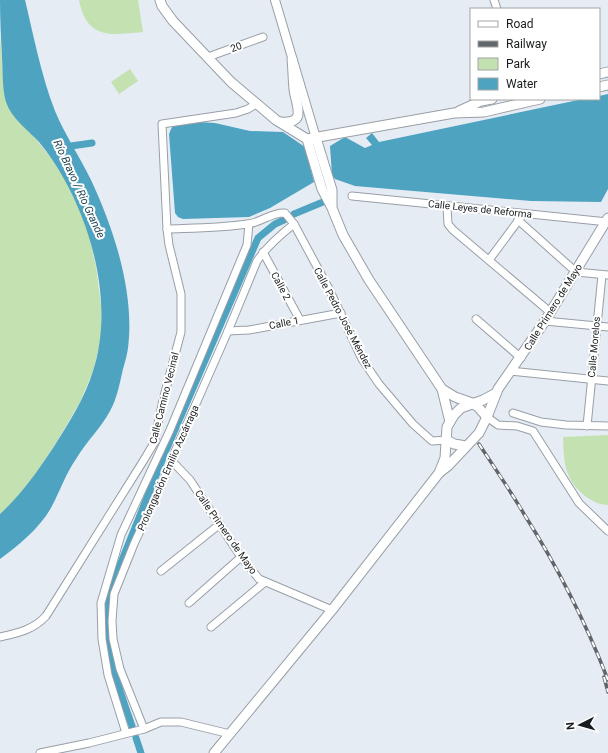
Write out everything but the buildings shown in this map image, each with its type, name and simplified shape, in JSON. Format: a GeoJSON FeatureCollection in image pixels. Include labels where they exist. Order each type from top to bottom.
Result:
{"type":"FeatureCollection","features":[{"type":"Feature","properties":{"kind":"main road"},"geometry":{"type":"LineString","coordinates":[[161,0],[162,6],[173,21],[231,82],[256,104],[280,122],[312,138],[454,113],[484,112],[527,100]]}},
{"type":"Feature","properties":{"kind":"main road"},"geometry":{"type":"LineString","coordinates":[[280,122],[293,122],[298,114],[294,90],[292,59]]}},
{"type":"Feature","properties":{"kind":"main road"},"geometry":{"type":"LineString","coordinates":[[454,113],[486,100]]}},
{"type":"Feature","properties":{"kind":"main road"},"geometry":{"type":"LineString","coordinates":[[312,138],[322,189],[332,208],[343,235],[365,274],[442,389],[450,422]]}},
{"type":"Feature","properties":{"kind":"main road","name":"Calle Primero de Mayo"},"geometry":{"type":"LineString","coordinates":[[214,753],[332,610],[439,473],[448,466],[479,433],[496,393],[545,321],[607,221]]}},
{"type":"Feature","properties":{"kind":"main road"},"geometry":{"type":"LineString","coordinates":[[442,389],[454,396],[472,403],[487,417]]}},
{"type":"Feature","properties":{"kind":"main road"},"geometry":{"type":"LineString","coordinates":[[450,422],[461,408],[483,400],[496,393]]}},
{"type":"Feature","properties":{"kind":"main road","name":"Calle Primero de Mayo"},"geometry":{"type":"LineString","coordinates":[[439,473],[445,458],[447,427],[450,422]]}},
{"type":"Feature","properties":{"kind":"main road"},"geometry":{"type":"LineString","coordinates":[[447,440],[454,444],[466,446]]}},
{"type":"Feature","properties":{"kind":"street"},"geometry":{"type":"LineString","coordinates":[[275,0],[312,138]]}},
{"type":"Feature","properties":{"kind":"street","name":"20"},"geometry":{"type":"LineString","coordinates":[[208,57],[263,37]]}},
{"type":"Feature","properties":{"kind":"street","name":"Calle Camino Vecinal"},"geometry":{"type":"LineString","coordinates":[[0,638],[23,631],[38,624],[46,616],[154,443],[165,392],[181,332],[181,294],[169,245],[167,229],[162,124],[236,113],[248,109],[256,104]]}},
{"type":"Feature","properties":{"kind":"street","name":"Calle Leyes de Reforma"},"geometry":{"type":"LineString","coordinates":[[352,196],[446,207],[607,221]]}},
{"type":"Feature","properties":{"kind":"street"},"geometry":{"type":"LineString","coordinates":[[446,207],[448,224],[453,230],[550,312]]}},
{"type":"Feature","properties":{"kind":"street","name":"Calle Pedro José Méndez"},"geometry":{"type":"LineString","coordinates":[[249,224],[271,215],[285,213],[294,224],[341,313],[362,358],[379,384],[408,418],[432,441],[447,440]]}},
{"type":"Feature","properties":{"kind":"street"},"geometry":{"type":"LineString","coordinates":[[489,260],[524,213]]}},
{"type":"Feature","properties":{"kind":"street"},"geometry":{"type":"LineString","coordinates":[[518,220],[576,272],[605,275]]}},
{"type":"Feature","properties":{"kind":"street"},"geometry":{"type":"LineString","coordinates":[[126,733],[108,675],[102,639],[101,603],[121,535],[170,430],[241,260],[247,245],[249,224],[167,229]]}},
{"type":"Feature","properties":{"kind":"street","name":"Prolongación Emilio Azcárraga"},"geometry":{"type":"LineString","coordinates":[[144,729],[120,669],[115,647],[112,621],[114,594],[134,544],[172,461],[257,261],[277,237],[294,224]]}},
{"type":"Feature","properties":{"kind":"street","name":"Calle 2"},"geometry":{"type":"LineString","coordinates":[[263,252],[300,320]]}},
{"type":"Feature","properties":{"kind":"street","name":"Calle Morelos"},"geometry":{"type":"LineString","coordinates":[[588,423],[596,326],[605,275]]}},
{"type":"Feature","properties":{"kind":"street","name":"Calle 1"},"geometry":{"type":"LineString","coordinates":[[228,331],[249,330],[341,313]]}},
{"type":"Feature","properties":{"kind":"street"},"geometry":{"type":"LineString","coordinates":[[476,319],[521,358]]}},
{"type":"Feature","properties":{"kind":"street"},"geometry":{"type":"LineString","coordinates":[[545,321],[608,327]]}},
{"type":"Feature","properties":{"kind":"street"},"geometry":{"type":"LineString","coordinates":[[510,371],[608,381]]}},
{"type":"Feature","properties":{"kind":"street"},"geometry":{"type":"LineString","coordinates":[[514,413],[541,422],[588,423],[608,426]]}},
{"type":"Feature","properties":{"kind":"street"},"geometry":{"type":"LineString","coordinates":[[487,417],[498,425],[518,426],[533,431],[580,503],[608,531]]}},
{"type":"Feature","properties":{"kind":"street"},"geometry":{"type":"LineString","coordinates":[[533,431],[541,422]]}},
{"type":"Feature","properties":{"kind":"street","name":"Calle Primero de Mayo"},"geometry":{"type":"LineString","coordinates":[[172,461],[190,480],[242,557],[259,579],[332,610]]}},
{"type":"Feature","properties":{"kind":"street"},"geometry":{"type":"LineString","coordinates":[[161,571],[220,524]]}},
{"type":"Feature","properties":{"kind":"street"},"geometry":{"type":"LineString","coordinates":[[189,603],[242,557]]}},
{"type":"Feature","properties":{"kind":"street"},"geometry":{"type":"LineString","coordinates":[[211,627],[265,582]]}},
{"type":"Feature","properties":{"kind":"street"},"geometry":{"type":"LineString","coordinates":[[40,753],[89,743],[144,729],[161,722],[181,722],[230,734]]}},
{"type":"Feature","properties":{"kind":"green space"},"geometry":{"type":"Polygon","coordinates":[[[79,0],[138,0],[143,32],[110,34],[94,28],[88,22],[83,13],[79,0]]]}},
{"type":"Feature","properties":{"kind":"green space"},"geometry":{"type":"Polygon","coordinates":[[[0,34],[4,88],[7,104],[51,158],[64,178],[88,231],[96,267],[101,305],[101,340],[93,371],[80,402],[37,472],[13,503],[0,514],[0,34]]]}},
{"type":"Feature","properties":{"kind":"green space"},"geometry":{"type":"Polygon","coordinates":[[[130,69],[138,81],[119,94],[111,82],[130,69]]]}},
{"type":"Feature","properties":{"kind":"green space"},"geometry":{"type":"Polygon","coordinates":[[[608,435],[608,505],[605,505],[593,501],[585,496],[573,483],[566,470],[563,437],[608,435]]]}},
{"type":"Feature","properties":{"kind":"water","name":"Río Bravo / Rio Grande"},"geometry":{"type":"Polygon","coordinates":[[[0,0],[25,0],[42,70],[55,111],[63,129],[91,180],[115,240],[125,284],[129,327],[127,356],[116,396],[110,411],[72,464],[52,506],[42,521],[22,542],[0,559],[0,514],[22,491],[41,466],[76,411],[90,381],[99,347],[101,298],[98,273],[92,248],[75,201],[49,155],[39,142],[16,119],[8,108],[3,80],[0,0]]]}},
{"type":"Feature","properties":{"kind":"water"},"geometry":{"type":"Polygon","coordinates":[[[608,94],[608,189],[601,202],[531,201],[355,186],[335,179],[332,175],[330,146],[345,137],[365,148],[372,145],[366,138],[372,133],[379,142],[578,100],[600,100],[600,96],[608,94]]]}},
{"type":"Feature","properties":{"kind":"water"},"geometry":{"type":"Polygon","coordinates":[[[199,122],[215,123],[250,131],[283,132],[305,147],[314,182],[270,208],[249,217],[183,219],[178,217],[175,213],[169,134],[173,126],[199,122]]]}},
{"type":"Feature","properties":{"kind":"waterway","name":"Río Bravo / Rio Grande"},"geometry":{"type":"LineString","coordinates":[[64,147],[92,143]]}},
{"type":"Feature","properties":{"kind":"waterway"},"geometry":{"type":"LineString","coordinates":[[294,214],[323,202]]}},
{"type":"Feature","properties":{"kind":"waterway"},"geometry":{"type":"LineString","coordinates":[[132,726],[118,686],[108,644],[106,617],[108,595],[167,448],[258,238],[275,224],[284,220]]}},
{"type":"Feature","properties":{"kind":"waterway"},"geometry":{"type":"LineString","coordinates":[[136,738],[141,753]]}},
{"type":"Feature","properties":{"kind":"railway"},"geometry":{"type":"LineString","coordinates":[[479,444],[508,487],[559,574],[590,637],[608,680]]}},
{"type":"Feature","properties":{"kind":"railway"},"geometry":{"type":"LineString","coordinates":[[604,677],[608,692]]}}]}
